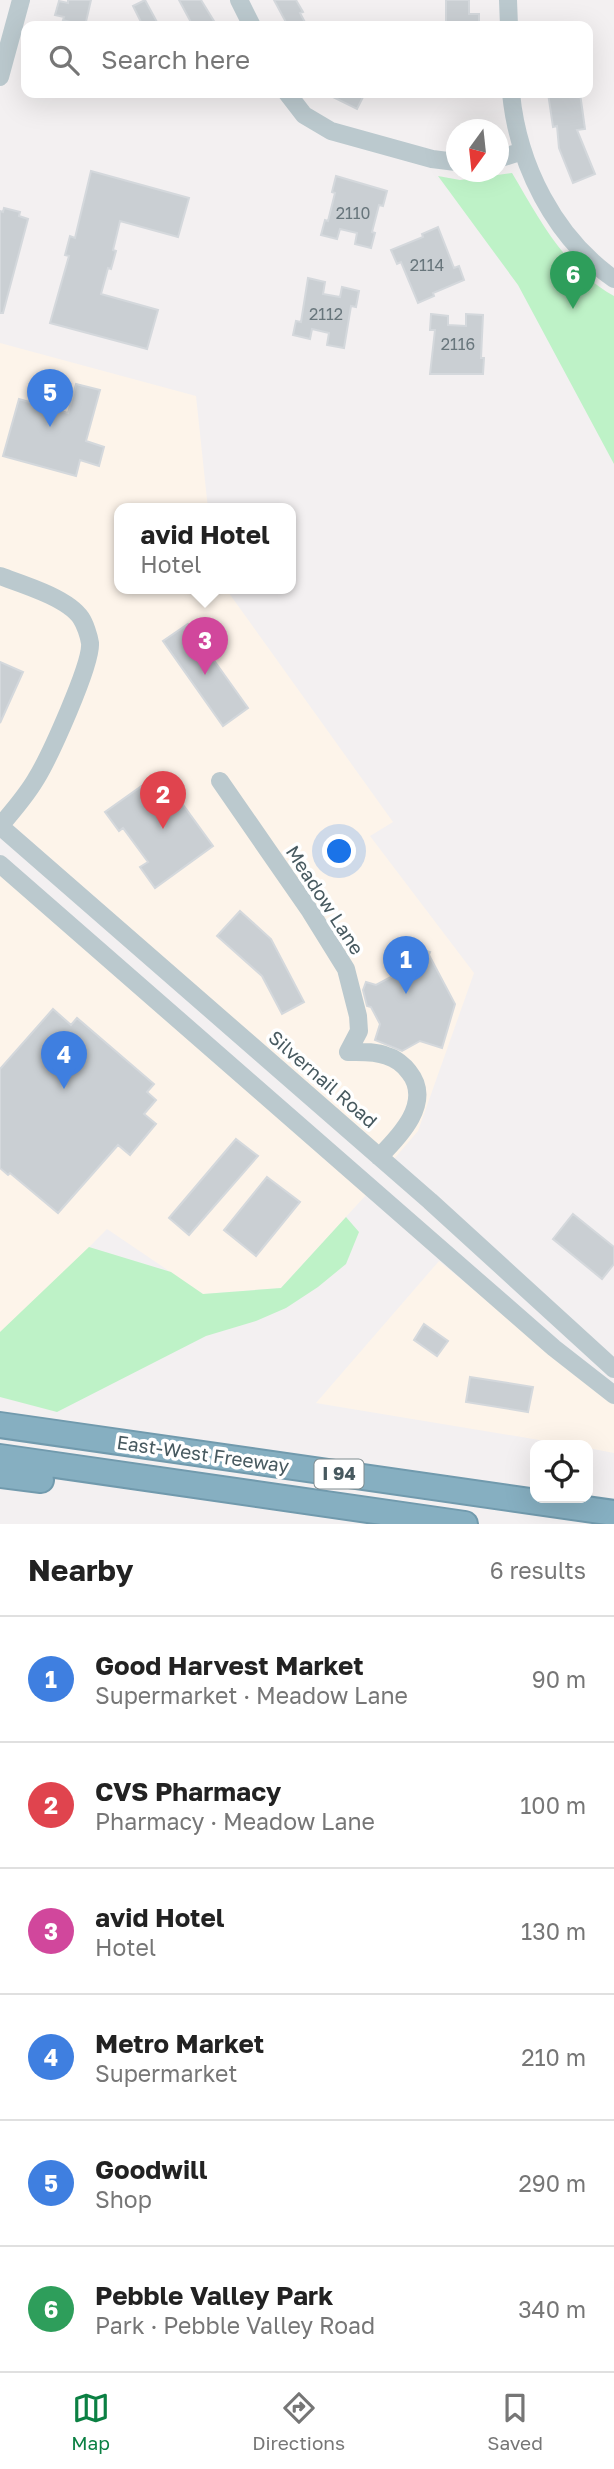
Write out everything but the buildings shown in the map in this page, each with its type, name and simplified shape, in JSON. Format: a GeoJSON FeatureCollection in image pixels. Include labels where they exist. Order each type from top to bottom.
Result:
{"type":"FeatureCollection","features":[{"type":"Feature","properties":{"kind":"highway"},"geometry":{"type":"LineString","coordinates":[[0,1411],[65,1434]]}},
{"type":"Feature","properties":{"kind":"highway","name":"East-West Freeway"},"geometry":{"type":"LineString","coordinates":[[0,1425],[614,1513]]}},
{"type":"Feature","properties":{"kind":"highway","name":"East-West Freeway"},"geometry":{"type":"LineString","coordinates":[[0,1457],[465,1524]]}},
{"type":"Feature","properties":{"kind":"highway"},"geometry":{"type":"LineString","coordinates":[[0,1475],[311,1510],[396,1514]]}},
{"type":"Feature","properties":{"kind":"street"},"geometry":{"type":"LineString","coordinates":[[0,77],[21,0]]}},
{"type":"Feature","properties":{"kind":"street"},"geometry":{"type":"LineString","coordinates":[[239,0],[250,21]]}},
{"type":"Feature","properties":{"kind":"street"},"geometry":{"type":"LineString","coordinates":[[508,0],[509,21]]}},
{"type":"Feature","properties":{"kind":"street"},"geometry":{"type":"LineString","coordinates":[[291,98],[304,115],[331,131],[446,161]]}},
{"type":"Feature","properties":{"kind":"street"},"geometry":{"type":"LineString","coordinates":[[512,98],[523,151],[534,178],[560,224],[581,250],[614,279]]}},
{"type":"Feature","properties":{"kind":"street"},"geometry":{"type":"LineString","coordinates":[[509,156],[523,151]]}},
{"type":"Feature","properties":{"kind":"street"},"geometry":{"type":"LineString","coordinates":[[0,576],[31,588],[74,611],[82,619],[90,643],[83,671],[53,747],[37,779],[0,826]]}},
{"type":"Feature","properties":{"kind":"street","name":"Meadow Lane"},"geometry":{"type":"LineString","coordinates":[[220,781],[310,911],[346,970],[358,1016],[359,1031],[348,1052],[388,1056],[406,1067],[417,1085],[415,1111],[400,1137],[379,1157]]}},
{"type":"Feature","properties":{"kind":"street","name":"Silvernail Road"},"geometry":{"type":"LineString","coordinates":[[0,826],[379,1157],[614,1369]]}},
{"type":"Feature","properties":{"kind":"street"},"geometry":{"type":"LineString","coordinates":[[0,864],[554,1348],[614,1395]]}},
{"type":"Feature","properties":{"kind":"shaded area"},"geometry":{"type":"Polygon","coordinates":[[[0,343],[196,396],[207,503],[114,503],[114,594],[230,594],[393,822],[370,836],[474,973],[418,1131],[394,1159],[0,814],[0,343]]]}},
{"type":"Feature","properties":{"kind":"shaded area"},"geometry":{"type":"Polygon","coordinates":[[[0,873],[366,1195],[281,1288],[203,1294],[107,1229],[0,1337],[0,873]]]}},
{"type":"Feature","properties":{"kind":"shaded area"},"geometry":{"type":"Polygon","coordinates":[[[439,1261],[614,1405],[614,1453],[593,1449],[593,1440],[539,1440],[316,1403],[439,1261]]]}},
{"type":"Feature","properties":{"kind":"green space"},"geometry":{"type":"Polygon","coordinates":[[[509,173],[512,173],[543,225],[567,257],[596,285],[614,296],[614,464],[518,285],[438,176],[446,177],[446,182],[509,182],[509,173]]]}},
{"type":"Feature","properties":{"kind":"green space"},"geometry":{"type":"Polygon","coordinates":[[[346,1217],[359,1232],[346,1264],[286,1308],[256,1321],[206,1336],[57,1412],[0,1397],[0,1332],[89,1247],[171,1272],[203,1294],[281,1288],[346,1217]]]}},
{"type":"Feature","properties":{"kind":"place","name":"Pebble Valley Park"},"geometry":{"type":"Point","coordinates":[573,309]}},
{"type":"Feature","properties":{"kind":"place","name":"Goodwill"},"geometry":{"type":"Point","coordinates":[50,427]}},
{"type":"Feature","properties":{"kind":"place","name":"avid Hotel"},"geometry":{"type":"Point","coordinates":[205,675]}},
{"type":"Feature","properties":{"kind":"place","name":"CVS Pharmacy"},"geometry":{"type":"Point","coordinates":[163,829]}},
{"type":"Feature","properties":{"kind":"place","name":"Good Harvest Market"},"geometry":{"type":"Point","coordinates":[406,994]}},
{"type":"Feature","properties":{"kind":"place","name":"Metro Market"},"geometry":{"type":"Point","coordinates":[64,1089]}}]}
